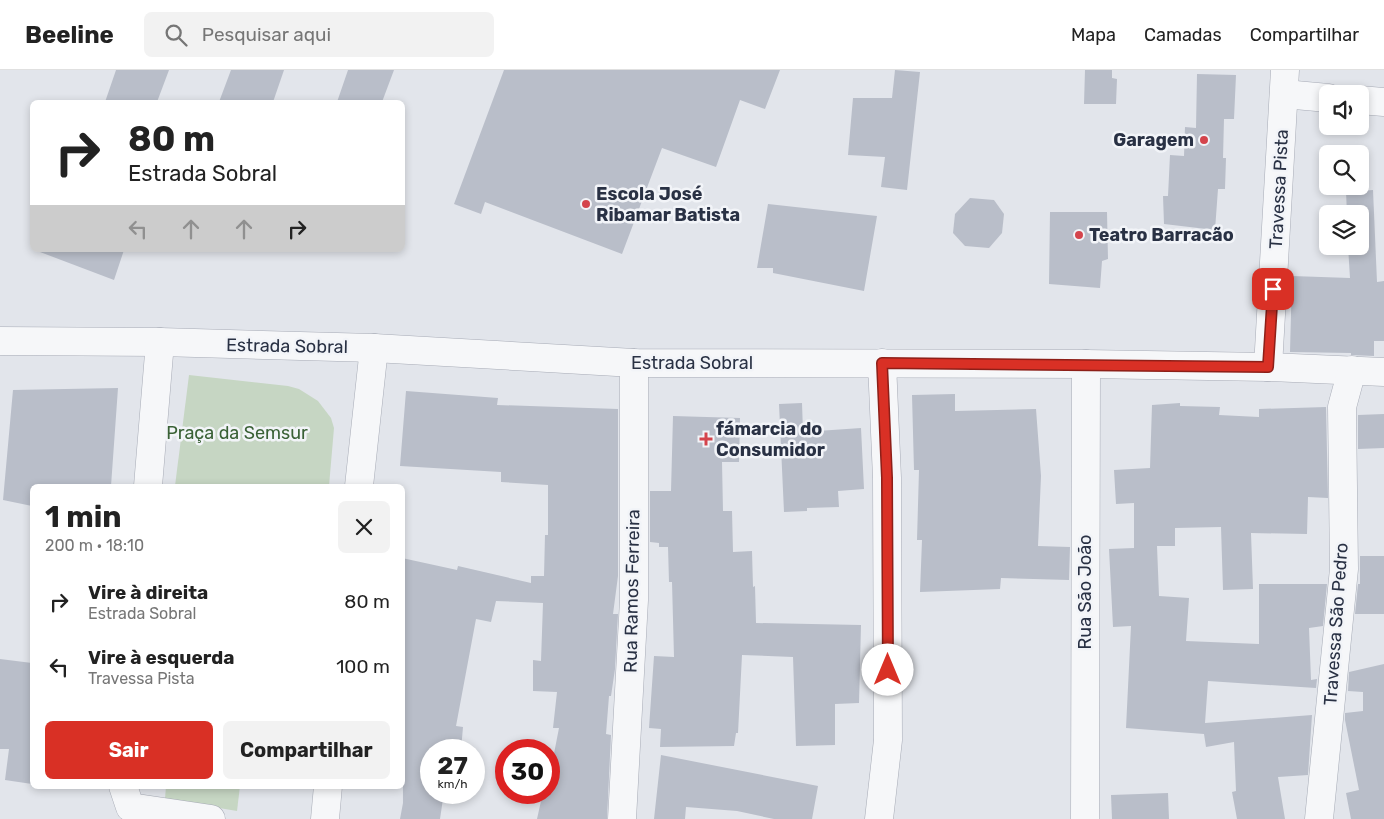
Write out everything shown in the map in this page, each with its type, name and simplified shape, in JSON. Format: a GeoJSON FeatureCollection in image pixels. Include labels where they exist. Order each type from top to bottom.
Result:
{"type":"FeatureCollection","features":[{"type":"Feature","properties":{"kind":"street"},"geometry":{"type":"LineString","coordinates":[[1285,82],[1319,95]]}},
{"type":"Feature","properties":{"kind":"street","name":"Travessa Pista"},"geometry":{"type":"LineString","coordinates":[[1268,367],[1285,82]]}},
{"type":"Feature","properties":{"kind":"street"},"geometry":{"type":"LineString","coordinates":[[1369,101],[1384,102]]}},
{"type":"Feature","properties":{"kind":"street","name":"Estrada Sobral"},"geometry":{"type":"LineString","coordinates":[[0,341],[160,342],[374,348],[634,363],[1086,364],[1268,367],[1384,372]]}},
{"type":"Feature","properties":{"kind":"street"},"geometry":{"type":"LineString","coordinates":[[148,484],[160,342]]}},
{"type":"Feature","properties":{"kind":"street"},"geometry":{"type":"LineString","coordinates":[[359,484],[374,348]]}},
{"type":"Feature","properties":{"kind":"street","name":"Rua Ramos Ferreira"},"geometry":{"type":"LineString","coordinates":[[622,819],[634,600],[634,363]]}},
{"type":"Feature","properties":{"kind":"street"},"geometry":{"type":"LineString","coordinates":[[879,819],[888,730],[887,478],[882,363]]}},
{"type":"Feature","properties":{"kind":"street","name":"Rua São João"},"geometry":{"type":"LineString","coordinates":[[1085,819],[1086,364]]}},
{"type":"Feature","properties":{"kind":"street","name":"Travessa São Pedro"},"geometry":{"type":"LineString","coordinates":[[1318,819],[1344,570],[1342,407],[1352,370]]}},
{"type":"Feature","properties":{"kind":"street"},"geometry":{"type":"LineString","coordinates":[[124,789],[130,807],[211,819]]}},
{"type":"Feature","properties":{"kind":"street"},"geometry":{"type":"LineString","coordinates":[[325,819],[328,789]]}},
{"type":"Feature","properties":{"kind":"green space","name":"Praça da Semsur"},"geometry":{"type":"Polygon","coordinates":[[[189,375],[288,386],[299,389],[318,401],[331,418],[334,428],[329,484],[175,484],[189,375]]]}},
{"type":"Feature","properties":{"kind":"green space"},"geometry":{"type":"Polygon","coordinates":[[[166,789],[240,789],[237,811],[165,799],[166,789]]]}},
{"type":"Feature","properties":{"kind":"building"},"geometry":{"type":"Polygon","coordinates":[[[116,70],[169,70],[158,100],[106,100],[116,70]]]}},
{"type":"Feature","properties":{"kind":"building"},"geometry":{"type":"Polygon","coordinates":[[[231,70],[284,70],[274,100],[220,100],[231,70]]]}},
{"type":"Feature","properties":{"kind":"building"},"geometry":{"type":"Polygon","coordinates":[[[348,70],[394,70],[383,100],[338,100],[348,70]]]}},
{"type":"Feature","properties":{"kind":"building"},"geometry":{"type":"Polygon","coordinates":[[[504,70],[780,70],[765,109],[740,100],[716,167],[662,148],[622,254],[485,202],[481,214],[454,204],[504,70]]]}},
{"type":"Feature","properties":{"kind":"building"},"geometry":{"type":"Polygon","coordinates":[[[895,70],[920,72],[907,190],[881,187],[885,157],[848,155],[853,98],[892,98],[895,70]]]}},
{"type":"Feature","properties":{"kind":"building"},"geometry":{"type":"Polygon","coordinates":[[[1085,70],[1112,70],[1112,78],[1117,79],[1116,104],[1084,104],[1085,70]]]}},
{"type":"Feature","properties":{"kind":"building"},"geometry":{"type":"Polygon","coordinates":[[[1197,74],[1236,75],[1234,119],[1224,119],[1223,158],[1226,158],[1225,189],[1218,189],[1215,230],[1164,224],[1163,196],[1168,196],[1170,155],[1184,156],[1185,127],[1196,128],[1197,74]]]}},
{"type":"Feature","properties":{"kind":"building"},"geometry":{"type":"Polygon","coordinates":[[[1369,190],[1373,190],[1377,282],[1384,281],[1384,341],[1374,341],[1374,356],[1351,355],[1351,353],[1290,352],[1292,276],[1350,278],[1349,255],[1369,255],[1369,205],[1347,205],[1346,195],[1369,195],[1369,190]]]}},
{"type":"Feature","properties":{"kind":"building"},"geometry":{"type":"Polygon","coordinates":[[[970,198],[994,200],[1004,214],[1002,233],[989,248],[965,246],[953,233],[955,214],[970,198]]]}},
{"type":"Feature","properties":{"kind":"building"},"geometry":{"type":"Polygon","coordinates":[[[768,204],[877,216],[864,291],[773,273],[773,268],[757,268],[768,204]]]}},
{"type":"Feature","properties":{"kind":"building","name":"Teatro Barracão"},"geometry":{"type":"Polygon","coordinates":[[[1050,212],[1107,212],[1108,259],[1102,261],[1100,288],[1049,284],[1050,212]]]}},
{"type":"Feature","properties":{"kind":"building"},"geometry":{"type":"Polygon","coordinates":[[[40,252],[123,252],[114,280],[40,252]]]}},
{"type":"Feature","properties":{"kind":"building"},"geometry":{"type":"Polygon","coordinates":[[[118,388],[111,484],[30,484],[30,506],[3,500],[13,390],[118,388]]]}},
{"type":"Feature","properties":{"kind":"building"},"geometry":{"type":"Polygon","coordinates":[[[406,391],[498,398],[497,405],[618,409],[618,576],[613,614],[618,614],[615,669],[611,696],[609,696],[606,734],[611,735],[607,819],[537,819],[540,804],[560,804],[560,739],[557,739],[559,728],[553,728],[557,692],[533,691],[533,660],[541,661],[543,603],[496,601],[491,622],[476,619],[456,726],[463,727],[462,739],[420,739],[420,804],[442,804],[440,819],[400,819],[403,789],[405,789],[405,559],[457,570],[458,566],[531,583],[531,576],[544,576],[545,535],[548,535],[548,485],[501,482],[501,472],[400,466],[406,391]]]}},
{"type":"Feature","properties":{"kind":"building"},"geometry":{"type":"Polygon","coordinates":[[[955,394],[955,411],[1036,409],[1041,476],[1038,546],[1070,547],[1069,580],[1001,578],[1000,589],[920,592],[922,540],[917,540],[919,470],[914,470],[912,395],[955,394]]]}},
{"type":"Feature","properties":{"kind":"building"},"geometry":{"type":"Polygon","coordinates":[[[802,403],[803,432],[861,428],[864,489],[838,491],[839,507],[807,508],[807,511],[784,512],[779,404],[802,403]]]}},
{"type":"Feature","properties":{"kind":"building"},"geometry":{"type":"Polygon","coordinates":[[[1180,403],[1180,406],[1220,407],[1219,415],[1259,417],[1259,409],[1326,407],[1328,498],[1308,497],[1307,534],[1251,533],[1253,589],[1223,590],[1221,527],[1175,528],[1175,546],[1157,546],[1159,596],[1189,598],[1186,641],[1259,644],[1259,584],[1327,584],[1323,626],[1309,628],[1311,680],[1317,679],[1316,688],[1208,681],[1205,723],[1312,715],[1308,775],[1278,777],[1285,819],[1237,819],[1232,792],[1236,791],[1234,742],[1206,747],[1204,734],[1126,728],[1131,626],[1113,627],[1109,549],[1134,548],[1134,503],[1116,504],[1114,470],[1150,468],[1152,405],[1180,403]]]}},
{"type":"Feature","properties":{"kind":"building"},"geometry":{"type":"Polygon","coordinates":[[[1384,414],[1384,448],[1358,449],[1358,415],[1384,414]]]}},
{"type":"Feature","properties":{"kind":"building"},"geometry":{"type":"Polygon","coordinates":[[[673,416],[740,418],[739,462],[722,462],[723,511],[732,511],[733,552],[752,551],[756,623],[861,625],[859,703],[835,704],[835,745],[796,746],[793,657],[742,655],[738,733],[736,733],[734,746],[660,747],[661,729],[649,728],[654,656],[674,657],[672,582],[669,582],[668,547],[659,547],[659,543],[650,542],[650,491],[671,491],[673,416]]]}},
{"type":"Feature","properties":{"kind":"building"},"geometry":{"type":"Polygon","coordinates":[[[1360,556],[1384,556],[1384,614],[1355,614],[1358,584],[1360,584],[1360,556]]]}},
{"type":"Feature","properties":{"kind":"building"},"geometry":{"type":"Polygon","coordinates":[[[0,659],[30,663],[30,784],[5,780],[9,749],[0,749],[0,659]]]}},
{"type":"Feature","properties":{"kind":"building"},"geometry":{"type":"Polygon","coordinates":[[[1384,664],[1384,819],[1351,819],[1346,793],[1359,790],[1345,713],[1363,711],[1363,692],[1348,691],[1349,672],[1384,664]]]}},
{"type":"Feature","properties":{"kind":"building"},"geometry":{"type":"Polygon","coordinates":[[[661,755],[818,786],[812,819],[774,819],[737,811],[686,807],[685,819],[654,819],[661,755]]]}},
{"type":"Feature","properties":{"kind":"building"},"geometry":{"type":"Polygon","coordinates":[[[1168,793],[1169,819],[1112,819],[1111,795],[1168,793]]]}},
{"type":"Feature","properties":{"kind":"place","name":"Garagem"},"geometry":{"type":"Point","coordinates":[1204,140]}},
{"type":"Feature","properties":{"kind":"place","name":"Escola José Ribamar Batista"},"geometry":{"type":"Point","coordinates":[586,204]}},
{"type":"Feature","properties":{"kind":"place","name":"Teatro Barracão"},"geometry":{"type":"Point","coordinates":[1079,235]}},
{"type":"Feature","properties":{"kind":"place","name":"fámarcia do Consumidor"},"geometry":{"type":"Point","coordinates":[706,439]}},
{"type":"Feature","properties":{"kind":"route"},"geometry":{"type":"LineString","coordinates":[[888,670],[887,478],[882,363],[1268,367],[1273,289]]}}]}
